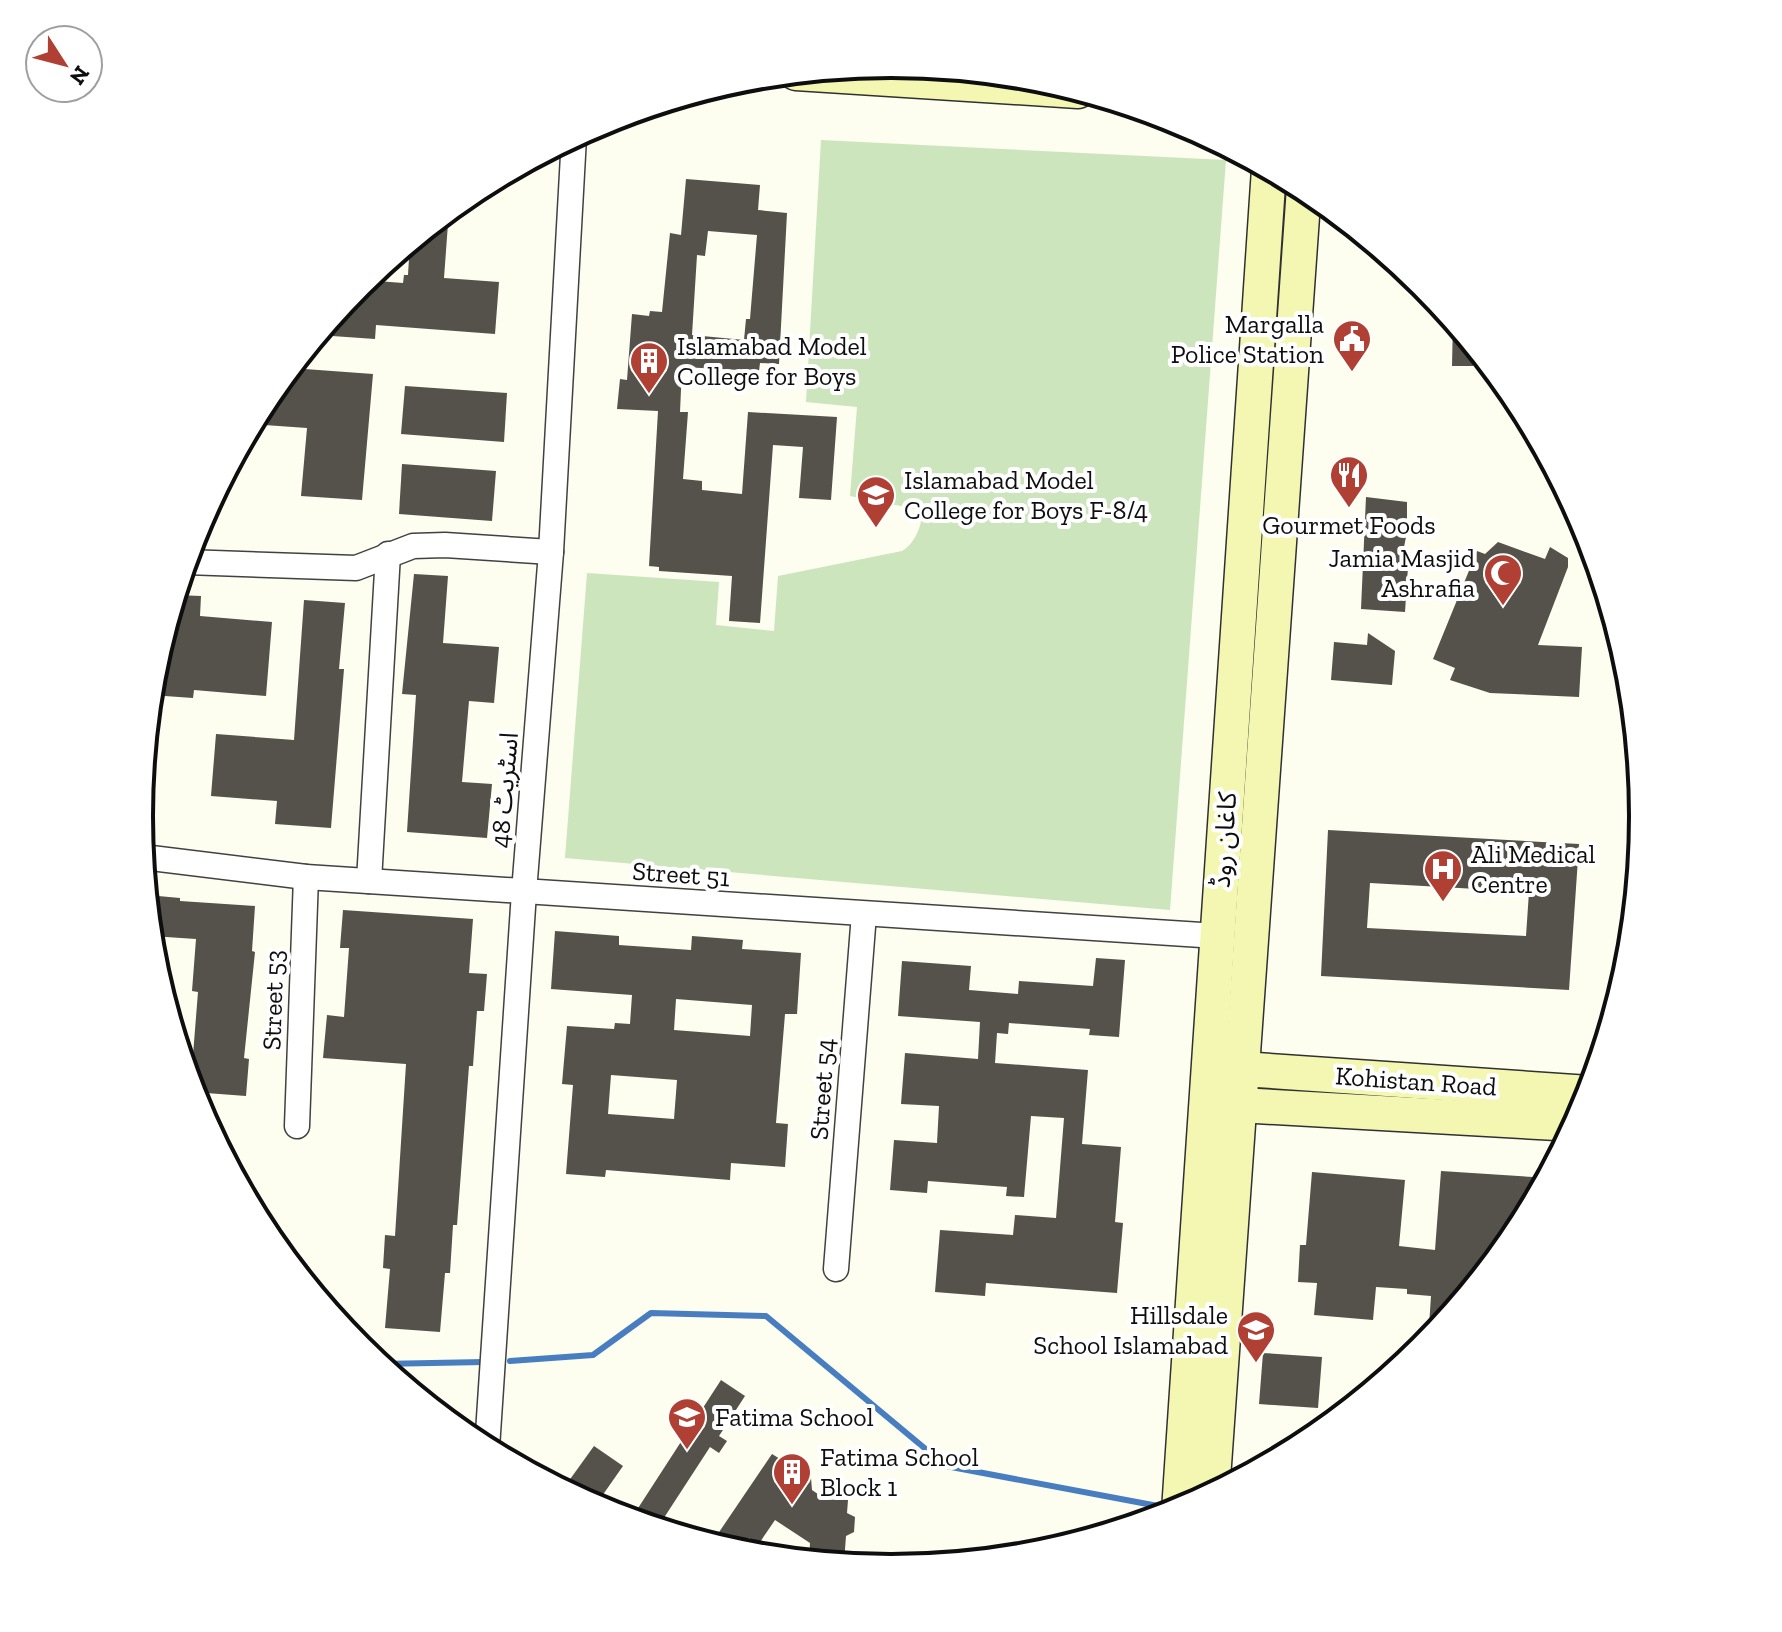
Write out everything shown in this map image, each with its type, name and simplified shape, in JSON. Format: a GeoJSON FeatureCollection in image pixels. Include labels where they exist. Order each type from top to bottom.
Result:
{"type":"FeatureCollection","features":[{"type":"Feature","properties":{"kind":"street","name":"اسٹریٹ 48"},"geometry":{"type":"LineString","coordinates":[[488,1434],[524,892],[551,552],[573,150]]}},
{"type":"Feature","properties":{"kind":"street","name":"کاغان روڈ"},"geometry":{"type":"LineString","coordinates":[[1180,1495],[1268,182]]}},
{"type":"Feature","properties":{"kind":"street","name":"کاغان روڈ"},"geometry":{"type":"LineString","coordinates":[[1213,1480],[1303,203]]}},
{"type":"Feature","properties":{"kind":"street"},"geometry":{"type":"LineString","coordinates":[[1263,255],[1299,257]]}},
{"type":"Feature","properties":{"kind":"street"},"geometry":{"type":"LineString","coordinates":[[198,562],[356,568],[413,546],[551,552]]}},
{"type":"Feature","properties":{"kind":"street"},"geometry":{"type":"LineString","coordinates":[[369,881],[388,554]]}},
{"type":"Feature","properties":{"kind":"street"},"geometry":{"type":"LineString","coordinates":[[1234,691],[1268,694]]}},
{"type":"Feature","properties":{"kind":"street","name":"Street 51"},"geometry":{"type":"LineString","coordinates":[[155,858],[306,877],[1217,936]]}},
{"type":"Feature","properties":{"kind":"street","name":"Street 53"},"geometry":{"type":"LineString","coordinates":[[297,1126],[306,877]]}},
{"type":"Feature","properties":{"kind":"street","name":"Street 54"},"geometry":{"type":"LineString","coordinates":[[836,1269],[864,914]]}},
{"type":"Feature","properties":{"kind":"street","name":"Kohistan Road"},"geometry":{"type":"LineString","coordinates":[[1242,1069],[1575,1092]]}},
{"type":"Feature","properties":{"kind":"street","name":"Kohistan Road"},"geometry":{"type":"LineString","coordinates":[[1239,1105],[1562,1123]]}},
{"type":"Feature","properties":{"kind":"green space","name":"Islamabad Model College for Boys F-8/4"},"geometry":{"type":"Polygon","coordinates":[[[821,140],[1226,160],[1170,910],[565,858],[587,573],[719,582],[716,625],[774,631],[778,576],[902,551],[914,539],[919,527],[921,511],[850,496],[857,407],[806,402],[821,140]]]}},
{"type":"Feature","properties":{"kind":"building","name":"Islamabad Model College for Boys"},"geometry":{"type":"Polygon","coordinates":[[[686,179],[760,185],[758,210],[787,213],[779,364],[760,363],[759,371],[682,367],[680,412],[688,412],[683,479],[702,481],[702,490],[742,494],[748,412],[837,417],[831,500],[799,498],[803,447],[773,445],[760,623],[729,621],[732,576],[659,571],[659,567],[649,566],[658,411],[617,409],[620,379],[627,380],[632,314],[649,316],[650,311],[662,312],[670,233],[681,235],[686,179]],[[708,231],[705,256],[697,255],[692,335],[744,340],[746,319],[750,319],[757,235],[708,231]]]}},
{"type":"Feature","properties":{"kind":"building"},"geometry":{"type":"Polygon","coordinates":[[[448,227],[444,278],[499,282],[495,334],[376,325],[375,339],[331,336],[382,281],[403,283],[404,275],[408,275],[409,257],[448,227]]]}},
{"type":"Feature","properties":{"kind":"building"},"geometry":{"type":"Polygon","coordinates":[[[1453,337],[1473,363],[1473,366],[1452,366],[1453,337]]]}},
{"type":"Feature","properties":{"kind":"building"},"geometry":{"type":"Polygon","coordinates":[[[305,369],[373,374],[362,500],[301,496],[307,428],[265,425],[305,369]]]}},
{"type":"Feature","properties":{"kind":"building"},"geometry":{"type":"Polygon","coordinates":[[[405,386],[507,393],[504,442],[401,434],[405,386]]]}},
{"type":"Feature","properties":{"kind":"building"},"geometry":{"type":"Polygon","coordinates":[[[402,464],[496,471],[492,521],[399,514],[402,464]]]}},
{"type":"Feature","properties":{"kind":"building"},"geometry":{"type":"Polygon","coordinates":[[[1366,497],[1407,502],[1407,532],[1400,567],[1408,567],[1405,612],[1361,609],[1366,497]]]}},
{"type":"Feature","properties":{"kind":"building","name":"Jamia Masjid Ashrafia"},"geometry":{"type":"Polygon","coordinates":[[[1498,542],[1545,559],[1550,547],[1568,558],[1568,567],[1538,645],[1582,647],[1579,697],[1490,693],[1450,680],[1455,668],[1433,659],[1477,551],[1485,554],[1498,542]]]}},
{"type":"Feature","properties":{"kind":"building"},"geometry":{"type":"Polygon","coordinates":[[[414,574],[448,576],[443,643],[499,647],[494,703],[469,701],[462,782],[492,784],[487,838],[407,832],[416,695],[402,694],[414,574]]]}},
{"type":"Feature","properties":{"kind":"building"},"geometry":{"type":"Polygon","coordinates":[[[187,595],[201,596],[200,616],[272,622],[266,696],[194,690],[193,698],[163,696],[187,595]]]}},
{"type":"Feature","properties":{"kind":"building"},"geometry":{"type":"Polygon","coordinates":[[[304,600],[345,603],[339,669],[344,669],[331,828],[275,824],[277,801],[211,796],[216,734],[294,740],[304,600]]]}},
{"type":"Feature","properties":{"kind":"building"},"geometry":{"type":"Polygon","coordinates":[[[1368,633],[1395,651],[1392,685],[1331,680],[1334,642],[1367,645],[1368,633]]]}},
{"type":"Feature","properties":{"kind":"building"},"geometry":{"type":"Polygon","coordinates":[[[1328,830],[1579,844],[1569,990],[1321,976],[1328,830]],[[1370,883],[1367,928],[1526,936],[1529,892],[1370,883]]]}},
{"type":"Feature","properties":{"kind":"building"},"geometry":{"type":"Polygon","coordinates":[[[158,896],[180,898],[180,901],[255,906],[252,951],[255,952],[244,1058],[249,1059],[246,1096],[207,1093],[193,1055],[198,992],[192,991],[196,939],[163,937],[158,896]]]}},
{"type":"Feature","properties":{"kind":"building"},"geometry":{"type":"Polygon","coordinates":[[[343,910],[473,919],[469,973],[487,974],[484,1011],[477,1011],[473,1066],[469,1066],[457,1225],[453,1225],[450,1273],[445,1273],[440,1332],[385,1328],[390,1269],[383,1268],[385,1235],[395,1236],[406,1064],[323,1058],[327,1015],[344,1017],[349,948],[340,948],[343,910]]]}},
{"type":"Feature","properties":{"kind":"building"},"geometry":{"type":"Polygon","coordinates":[[[555,931],[619,936],[619,945],[691,950],[692,936],[743,940],[742,949],[801,953],[797,1014],[785,1014],[776,1123],[788,1124],[785,1167],[731,1163],[730,1180],[606,1170],[605,1177],[566,1174],[573,1085],[562,1084],[567,1026],[614,1029],[615,1023],[630,1024],[632,995],[551,989],[555,931]],[[676,999],[674,1030],[750,1036],[752,1005],[676,999]],[[611,1075],[608,1114],[674,1119],[677,1080],[611,1075]]]}},
{"type":"Feature","properties":{"kind":"building"},"geometry":{"type":"Polygon","coordinates":[[[1096,958],[1125,960],[1119,1037],[1089,1035],[1090,1029],[1009,1023],[1008,1034],[997,1033],[995,1063],[1088,1070],[1082,1144],[1121,1147],[1115,1222],[1123,1223],[1117,1293],[986,1283],[985,1296],[935,1292],[940,1230],[1013,1235],[1015,1215],[1056,1218],[1064,1118],[1031,1116],[1024,1197],[1006,1196],[1007,1187],[928,1181],[927,1193],[890,1190],[894,1140],[937,1143],[939,1106],[901,1104],[905,1053],[978,1059],[980,1022],[898,1016],[902,961],[971,966],[969,990],[1018,994],[1019,981],[1093,986],[1096,958]]]}},
{"type":"Feature","properties":{"kind":"building"},"geometry":{"type":"Polygon","coordinates":[[[1441,1171],[1533,1177],[1505,1226],[1429,1321],[1431,1296],[1407,1294],[1407,1289],[1376,1287],[1373,1320],[1314,1315],[1317,1283],[1298,1282],[1300,1245],[1306,1245],[1312,1172],[1405,1180],[1399,1246],[1435,1250],[1441,1171]]]}},
{"type":"Feature","properties":{"kind":"building"},"geometry":{"type":"Polygon","coordinates":[[[1263,1353],[1322,1357],[1318,1408],[1259,1404],[1263,1353]]]}},
{"type":"Feature","properties":{"kind":"building"},"geometry":{"type":"Polygon","coordinates":[[[721,1380],[745,1396],[719,1436],[727,1441],[719,1453],[710,1447],[664,1518],[638,1509],[721,1380]]]}},
{"type":"Feature","properties":{"kind":"building"},"geometry":{"type":"Polygon","coordinates":[[[594,1446],[623,1466],[603,1495],[569,1480],[594,1446]]]}},
{"type":"Feature","properties":{"kind":"building","name":"Fatima School Block 1"},"geometry":{"type":"Polygon","coordinates":[[[772,1454],[811,1478],[812,1490],[825,1499],[848,1500],[847,1513],[855,1517],[854,1532],[846,1536],[845,1552],[810,1549],[810,1543],[775,1520],[760,1542],[718,1533],[772,1454]]]}},
{"type":"Feature","properties":{"kind":"waterway"},"geometry":{"type":"LineString","coordinates":[[510,1361],[593,1355],[651,1313],[766,1316],[946,1466],[1154,1505]]}},
{"type":"Feature","properties":{"kind":"waterway"},"geometry":{"type":"LineString","coordinates":[[396,1364],[484,1362]]}},
{"type":"Feature","properties":{"kind":"place","name":"Margalla Police Station"},"geometry":{"type":"Point","coordinates":[1352,373]}},
{"type":"Feature","properties":{"kind":"place","name":"Islamabad Model College for Boys"},"geometry":{"type":"Point","coordinates":[649,395]}},
{"type":"Feature","properties":{"kind":"place","name":"Gourmet Foods"},"geometry":{"type":"Point","coordinates":[1349,509]}},
{"type":"Feature","properties":{"kind":"place","name":"Islamabad Model College for Boys F-8/4"},"geometry":{"type":"Point","coordinates":[876,529]}},
{"type":"Feature","properties":{"kind":"place","name":"Jamia Masjid Ashrafia"},"geometry":{"type":"Point","coordinates":[1503,607]}},
{"type":"Feature","properties":{"kind":"place","name":"Ali Medical Centre"},"geometry":{"type":"Point","coordinates":[1443,903]}},
{"type":"Feature","properties":{"kind":"place","name":"Hillsdale School Islamabad"},"geometry":{"type":"Point","coordinates":[1256,1364]}},
{"type":"Feature","properties":{"kind":"place","name":"Fatima School"},"geometry":{"type":"Point","coordinates":[687,1451]}},
{"type":"Feature","properties":{"kind":"place","name":"Fatima School Block 1"},"geometry":{"type":"Point","coordinates":[792,1506]}}]}
